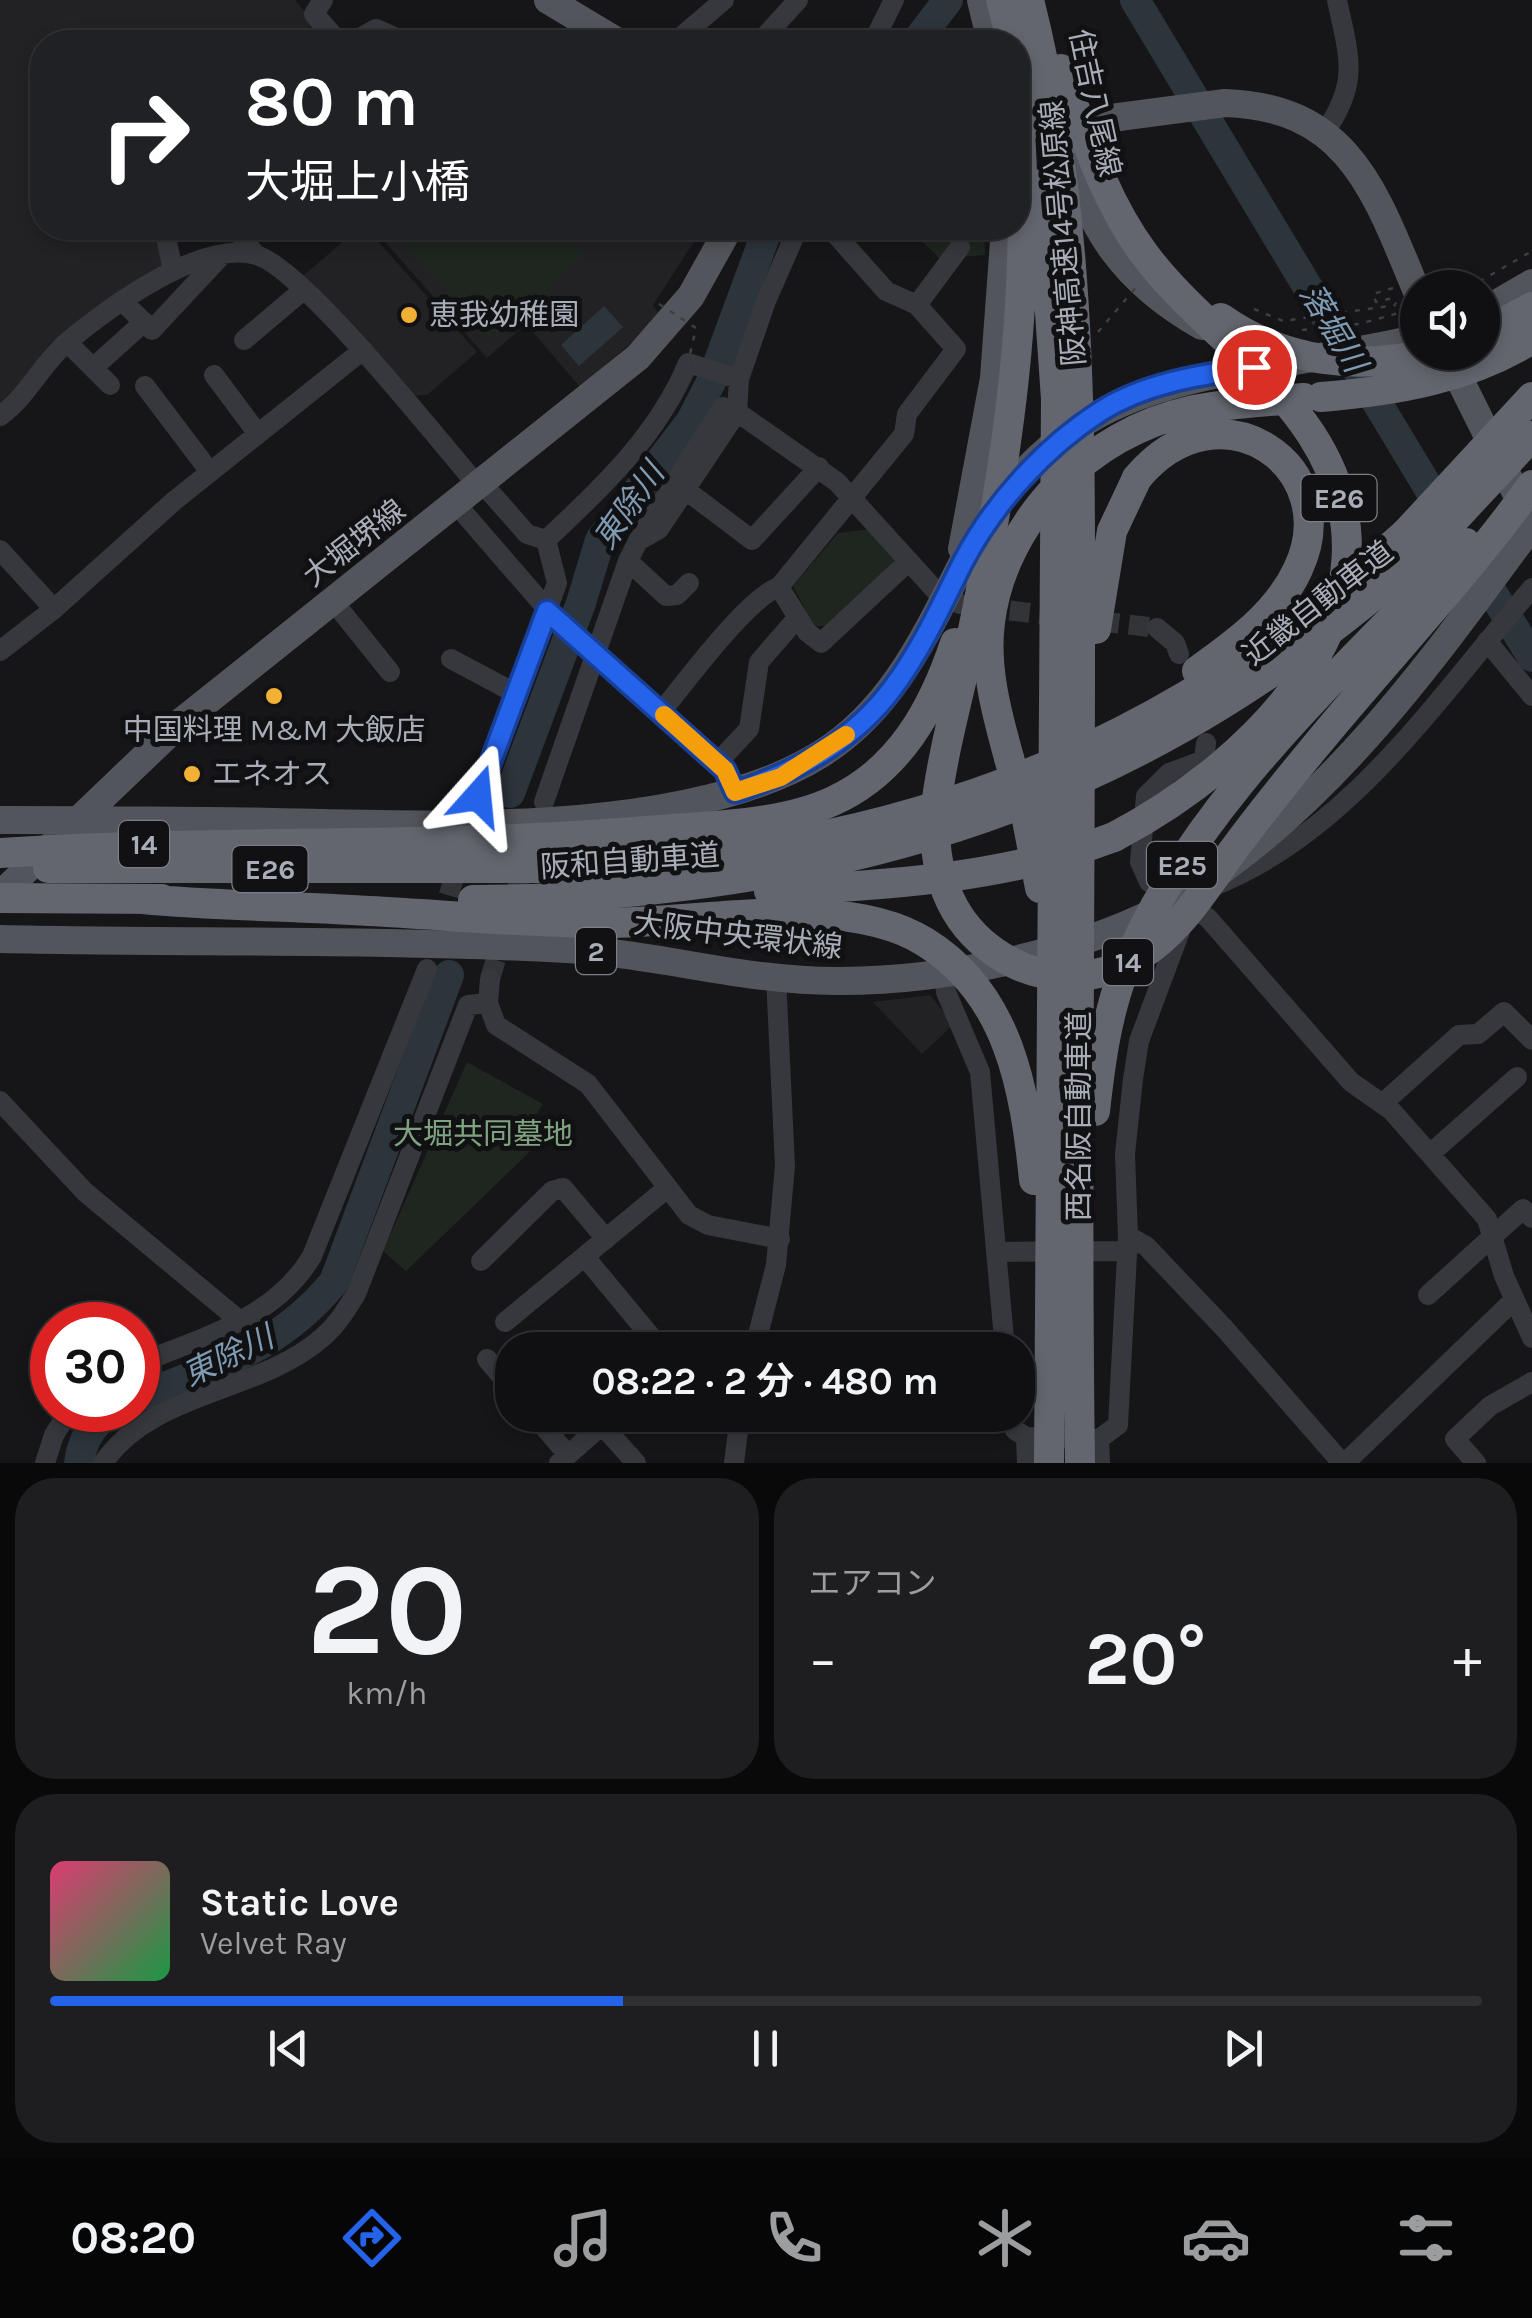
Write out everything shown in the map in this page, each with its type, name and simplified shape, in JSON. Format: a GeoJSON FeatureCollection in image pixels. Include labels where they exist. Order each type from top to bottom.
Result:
{"type":"FeatureCollection","features":[{"type":"Feature","properties":{"kind":"highway","name":"E26"},"geometry":{"type":"LineString","coordinates":[[621,895],[823,888],[968,875],[1058,856],[1114,837],[1205,779],[1272,718],[1318,654],[1332,622],[1345,571],[1338,497],[1315,441],[1272,387],[1146,256],[1108,196],[1039,0]]}},
{"type":"Feature","properties":{"kind":"highway","name":"阪神高速14号松原線"},"geometry":{"type":"LineString","coordinates":[[1030,72],[1056,120],[1075,306],[1061,773]]}},
{"type":"Feature","properties":{"kind":"highway","name":"阪神高速14号松原線"},"geometry":{"type":"LineString","coordinates":[[1030,125],[1041,181],[1054,323],[1061,773]]}},
{"type":"Feature","properties":{"kind":"highway","name":"14"},"geometry":{"type":"LineString","coordinates":[[1026,240],[1010,421],[989,553],[940,778],[935,842],[945,891],[972,935],[1000,956],[1042,975],[1069,977],[1104,972],[1141,955],[1174,928],[1314,748],[1465,573],[1532,485]]}},
{"type":"Feature","properties":{"kind":"highway","name":"E26"},"geometry":{"type":"LineString","coordinates":[[1146,256],[1224,321],[1272,348],[1317,359],[1366,363],[1400,358]]}},
{"type":"Feature","properties":{"kind":"highway"},"geometry":{"type":"LineString","coordinates":[[1500,324],[1532,307]]}},
{"type":"Feature","properties":{"kind":"highway"},"geometry":{"type":"LineString","coordinates":[[1052,1040],[1038,874],[991,681],[990,623],[996,594],[1016,542],[1050,494],[1102,449],[1158,420],[1218,406],[1321,397],[1441,378],[1485,364],[1532,339]]}},
{"type":"Feature","properties":{"kind":"highway","name":"近畿自動車道"},"geometry":{"type":"LineString","coordinates":[[1414,544],[1532,398]]}},
{"type":"Feature","properties":{"kind":"highway","name":"14"},"geometry":{"type":"LineString","coordinates":[[0,852],[182,842],[557,838],[686,828],[830,802],[873,776],[894,757],[936,694],[963,618],[1010,421]]}},
{"type":"Feature","properties":{"kind":"highway","name":"E25"},"geometry":{"type":"LineString","coordinates":[[1061,773],[1162,696],[1223,652],[1266,614],[1300,566],[1307,538],[1304,497],[1288,468],[1262,446],[1226,434],[1193,435],[1162,451],[1137,478],[1112,531],[1096,628],[1086,874],[1080,916]]}},
{"type":"Feature","properties":{"kind":"highway","name":"近畿自動車道"},"geometry":{"type":"LineString","coordinates":[[1061,773],[1171,736],[1273,674],[1532,436]]}},
{"type":"Feature","properties":{"kind":"highway","name":"E25"},"geometry":{"type":"LineString","coordinates":[[1079,1373],[1096,1100],[1111,1010],[1133,951],[1185,861],[1260,763],[1366,643],[1532,472]]}},
{"type":"Feature","properties":{"kind":"highway","name":"阪和自動車道"},"geometry":{"type":"LineString","coordinates":[[0,867],[541,868],[676,860],[830,837],[1061,773]]}},
{"type":"Feature","properties":{"kind":"highway","name":"阪和自動車道"},"geometry":{"type":"LineString","coordinates":[[0,897],[533,899],[621,895],[850,859],[949,832],[1061,773]]}},
{"type":"Feature","properties":{"kind":"highway","name":"西名阪自動車道"},"geometry":{"type":"LineString","coordinates":[[1061,773],[1080,916],[1080,1463]]}},
{"type":"Feature","properties":{"kind":"highway","name":"西名阪自動車道"},"geometry":{"type":"LineString","coordinates":[[1050,1463],[1052,1040],[1061,773]]}},
{"type":"Feature","properties":{"kind":"highway","name":"E26"},"geometry":{"type":"LineString","coordinates":[[142,899],[237,908],[601,923],[817,914],[862,918],[906,930],[964,973],[988,1000],[1004,1032],[1030,1134],[1048,1358]]}},
{"type":"Feature","properties":{"kind":"main road"},"geometry":{"type":"LineString","coordinates":[[548,0],[595,30]]}},
{"type":"Feature","properties":{"kind":"main road","name":"住吉八尾線"},"geometry":{"type":"LineString","coordinates":[[1039,0],[1085,207],[1101,238],[1146,288],[1172,309],[1234,341],[1339,355]]}},
{"type":"Feature","properties":{"kind":"main road"},"geometry":{"type":"LineString","coordinates":[[1030,130],[1225,103],[1280,110],[1325,132],[1364,175],[1400,293]]}},
{"type":"Feature","properties":{"kind":"main road","name":"大堀堺線"},"geometry":{"type":"LineString","coordinates":[[0,897],[181,722],[638,357],[670,324],[722,240]]}},
{"type":"Feature","properties":{"kind":"main road"},"geometry":{"type":"LineString","coordinates":[[954,602],[984,449],[1003,240]]}},
{"type":"Feature","properties":{"kind":"main road"},"geometry":{"type":"LineString","coordinates":[[1500,302],[1532,283]]}},
{"type":"Feature","properties":{"kind":"main road"},"geometry":{"type":"LineString","coordinates":[[0,820],[442,825],[555,820],[735,792],[781,777],[824,752],[860,723],[954,602],[964,560],[1010,494],[1046,454],[1103,410],[1181,380],[1400,342]]}},
{"type":"Feature","properties":{"kind":"main road"},"geometry":{"type":"LineString","coordinates":[[1455,370],[1532,525]]}},
{"type":"Feature","properties":{"kind":"main road","name":"大阪中央環状線"},"geometry":{"type":"LineString","coordinates":[[0,940],[566,949],[776,978],[837,982],[944,972],[1069,943],[1177,900],[1301,802],[1372,728],[1467,613],[1532,525]]}},
{"type":"Feature","properties":{"kind":"street"},"geometry":{"type":"LineString","coordinates":[[323,0],[314,14],[328,30]]}},
{"type":"Feature","properties":{"kind":"street"},"geometry":{"type":"LineString","coordinates":[[689,30],[724,0]]}},
{"type":"Feature","properties":{"kind":"street"},"geometry":{"type":"LineString","coordinates":[[771,30],[798,0]]}},
{"type":"Feature","properties":{"kind":"street"},"geometry":{"type":"LineString","coordinates":[[878,30],[894,0]]}},
{"type":"Feature","properties":{"kind":"street"},"geometry":{"type":"LineString","coordinates":[[1325,132],[1341,109],[1350,76],[1337,0]]}},
{"type":"Feature","properties":{"kind":"street"},"geometry":{"type":"LineString","coordinates":[[166,240],[172,270]]}},
{"type":"Feature","properties":{"kind":"street"},"geometry":{"type":"LineString","coordinates":[[244,240],[363,350],[472,491],[550,614],[717,762],[735,792]]}},
{"type":"Feature","properties":{"kind":"street"},"geometry":{"type":"LineString","coordinates":[[638,542],[659,530],[687,491],[730,410],[766,302],[793,240]]}},
{"type":"Feature","properties":{"kind":"street"},"geometry":{"type":"LineString","coordinates":[[661,712],[736,622],[768,591],[779,587],[853,498],[904,434],[907,414],[956,348],[916,305],[886,291],[841,240]]}},
{"type":"Feature","properties":{"kind":"street"},"geometry":{"type":"LineString","coordinates":[[916,305],[960,247]]}},
{"type":"Feature","properties":{"kind":"street"},"geometry":{"type":"LineString","coordinates":[[0,416],[68,342],[172,270],[222,256],[256,255]]}},
{"type":"Feature","properties":{"kind":"street"},"geometry":{"type":"LineString","coordinates":[[124,303],[152,330],[222,256]]}},
{"type":"Feature","properties":{"kind":"street"},"geometry":{"type":"LineString","coordinates":[[244,340],[302,291]]}},
{"type":"Feature","properties":{"kind":"street"},"geometry":{"type":"LineString","coordinates":[[94,368],[144,322]]}},
{"type":"Feature","properties":{"kind":"street"},"geometry":{"type":"LineString","coordinates":[[68,342],[110,385]]}},
{"type":"Feature","properties":{"kind":"street"},"geometry":{"type":"LineString","coordinates":[[0,651],[54,610],[210,472],[363,350]]}},
{"type":"Feature","properties":{"kind":"street"},"geometry":{"type":"LineString","coordinates":[[546,540],[609,482],[678,389],[688,363],[739,379]]}},
{"type":"Feature","properties":{"kind":"street"},"geometry":{"type":"LineString","coordinates":[[214,375],[258,434]]}},
{"type":"Feature","properties":{"kind":"street"},"geometry":{"type":"LineString","coordinates":[[144,386],[210,472]]}},
{"type":"Feature","properties":{"kind":"street"},"geometry":{"type":"LineString","coordinates":[[730,410],[819,467],[853,498],[909,562],[954,602]]}},
{"type":"Feature","properties":{"kind":"street"},"geometry":{"type":"LineString","coordinates":[[544,802],[628,561],[730,410]]}},
{"type":"Feature","properties":{"kind":"street"},"geometry":{"type":"LineString","coordinates":[[687,491],[752,540],[819,467]]}},
{"type":"Feature","properties":{"kind":"street"},"geometry":{"type":"LineString","coordinates":[[472,491],[527,534],[546,540]]}},
{"type":"Feature","properties":{"kind":"street"},"geometry":{"type":"LineString","coordinates":[[478,796],[515,692],[550,614],[557,583],[546,540]]}},
{"type":"Feature","properties":{"kind":"street"},"geometry":{"type":"LineString","coordinates":[[0,550],[54,610]]}},
{"type":"Feature","properties":{"kind":"street"},"geometry":{"type":"LineString","coordinates":[[628,561],[666,596],[677,595],[688,583]]}},
{"type":"Feature","properties":{"kind":"street"},"geometry":{"type":"LineString","coordinates":[[779,587],[820,642],[909,562]]}},
{"type":"Feature","properties":{"kind":"street"},"geometry":{"type":"LineString","coordinates":[[1177,900],[1277,856],[1310,830],[1373,772],[1532,588]]}},
{"type":"Feature","properties":{"kind":"street"},"geometry":{"type":"LineString","coordinates":[[333,602],[390,672]]}},
{"type":"Feature","properties":{"kind":"street"},"geometry":{"type":"LineString","coordinates":[[717,762],[749,729],[759,662],[798,617]]}},
{"type":"Feature","properties":{"kind":"street"},"geometry":{"type":"LineString","coordinates":[[1157,628],[1175,643],[1179,654]]}},
{"type":"Feature","properties":{"kind":"street"},"geometry":{"type":"LineString","coordinates":[[1491,636],[1532,696]]}},
{"type":"Feature","properties":{"kind":"street"},"geometry":{"type":"LineString","coordinates":[[451,658],[515,692]]}},
{"type":"Feature","properties":{"kind":"street"},"geometry":{"type":"LineString","coordinates":[[1206,742],[1204,760],[1158,781],[1144,806],[1142,872],[1149,882],[1208,918],[1350,1082],[1382,1104],[1487,1219],[1514,1300],[1532,1338]]}},
{"type":"Feature","properties":{"kind":"street"},"geometry":{"type":"LineString","coordinates":[[1019,1432],[1026,1436],[1099,1439],[1118,1424],[1128,1244],[1125,1154],[1132,1079],[1152,1002],[1182,929],[1177,900]]}},
{"type":"Feature","properties":{"kind":"street"},"geometry":{"type":"LineString","coordinates":[[160,1355],[240,1321],[283,1295],[312,1256],[427,970]]}},
{"type":"Feature","properties":{"kind":"street"},"geometry":{"type":"LineString","coordinates":[[944,972],[946,992],[980,1072],[1005,1332]]}},
{"type":"Feature","properties":{"kind":"street"},"geometry":{"type":"LineString","coordinates":[[758,1332],[780,1239],[785,1166],[776,978]]}},
{"type":"Feature","properties":{"kind":"street"},"geometry":{"type":"LineString","coordinates":[[490,979],[488,1002],[496,1025],[588,1084],[688,1215],[708,1225],[780,1239]]}},
{"type":"Feature","properties":{"kind":"street"},"geometry":{"type":"LineString","coordinates":[[112,1459],[137,1425],[290,1359],[338,1323],[356,1294],[468,1005],[488,1002]]}},
{"type":"Feature","properties":{"kind":"street"},"geometry":{"type":"LineString","coordinates":[[1382,1104],[1458,1034],[1478,1034],[1504,1012],[1532,1040]]}},
{"type":"Feature","properties":{"kind":"street"},"geometry":{"type":"LineString","coordinates":[[1430,1154],[1517,1077]]}},
{"type":"Feature","properties":{"kind":"street"},"geometry":{"type":"LineString","coordinates":[[0,1101],[85,1192],[240,1321]]}},
{"type":"Feature","properties":{"kind":"street"},"geometry":{"type":"LineString","coordinates":[[481,1262],[552,1191],[563,1188],[606,1239]]}},
{"type":"Feature","properties":{"kind":"street"},"geometry":{"type":"LineString","coordinates":[[505,1322],[666,1189]]}},
{"type":"Feature","properties":{"kind":"street"},"geometry":{"type":"LineString","coordinates":[[1428,1295],[1524,1209],[1532,1218]]}},
{"type":"Feature","properties":{"kind":"street"},"geometry":{"type":"LineString","coordinates":[[1000,1252],[1146,1246],[1225,1328],[1338,1458]]}},
{"type":"Feature","properties":{"kind":"street"},"geometry":{"type":"LineString","coordinates":[[586,1257],[647,1332]]}},
{"type":"Feature","properties":{"kind":"street"},"geometry":{"type":"LineString","coordinates":[[1313,1463],[1338,1458],[1514,1300]]}},
{"type":"Feature","properties":{"kind":"street"},"geometry":{"type":"LineString","coordinates":[[487,1358],[495,1368]]}},
{"type":"Feature","properties":{"kind":"street"},"geometry":{"type":"LineString","coordinates":[[1476,1463],[1454,1439],[1490,1406],[1532,1382]]}},
{"type":"Feature","properties":{"kind":"street"},"geometry":{"type":"LineString","coordinates":[[545,1432],[563,1459],[602,1425],[636,1463]]}},
{"type":"Feature","properties":{"kind":"street"},"geometry":{"type":"LineString","coordinates":[[46,1463],[56,1432]]}},
{"type":"Feature","properties":{"kind":"street"},"geometry":{"type":"LineString","coordinates":[[734,1463],[738,1432]]}},
{"type":"Feature","properties":{"kind":"street"},"geometry":{"type":"LineString","coordinates":[[1026,1436],[1027,1463]]}},
{"type":"Feature","properties":{"kind":"street"},"geometry":{"type":"LineString","coordinates":[[1099,1439],[1100,1463]]}},
{"type":"Feature","properties":{"kind":"path"},"geometry":{"type":"LineString","coordinates":[[1499,270],[1532,251]]}},
{"type":"Feature","properties":{"kind":"path"},"geometry":{"type":"LineString","coordinates":[[1248,307],[1283,321],[1400,300]]}},
{"type":"Feature","properties":{"kind":"path"},"geometry":{"type":"LineString","coordinates":[[1289,332],[1359,324],[1400,301]]}},
{"type":"Feature","properties":{"kind":"path"},"geometry":{"type":"LineString","coordinates":[[659,304],[696,328],[688,363]]}},
{"type":"Feature","properties":{"kind":"shaded area"},"geometry":{"type":"Polygon","coordinates":[[[0,0],[295,0],[319,30],[30,30],[30,240],[162,240],[166,267],[51,342],[0,412],[0,0]]]}},
{"type":"Feature","properties":{"kind":"shaded area"},"geometry":{"type":"Polygon","coordinates":[[[345,240],[377,240],[477,352],[427,395],[412,396],[297,281],[345,240]]]}},
{"type":"Feature","properties":{"kind":"shaded area"},"geometry":{"type":"Polygon","coordinates":[[[384,240],[695,240],[653,305],[658,312],[638,337],[580,387],[526,324],[487,358],[384,240]]]}},
{"type":"Feature","properties":{"kind":"shaded area"},"geometry":{"type":"Polygon","coordinates":[[[604,306],[623,327],[579,366],[561,345],[604,306]]]}},
{"type":"Feature","properties":{"kind":"shaded area"},"geometry":{"type":"Polygon","coordinates":[[[930,995],[954,1024],[922,1054],[873,1002],[930,995]]]}},
{"type":"Feature","properties":{"kind":"green space"},"geometry":{"type":"Polygon","coordinates":[[[401,240],[569,240],[584,256],[492,341],[401,240]]]}},
{"type":"Feature","properties":{"kind":"green space"},"geometry":{"type":"Polygon","coordinates":[[[921,240],[984,240],[985,255],[940,259],[921,240]]]}},
{"type":"Feature","properties":{"kind":"green space"},"geometry":{"type":"Polygon","coordinates":[[[871,529],[899,559],[829,626],[814,626],[793,586],[838,533],[871,529]]]}},
{"type":"Feature","properties":{"kind":"green space","name":"大堀共同墓地"},"geometry":{"type":"Polygon","coordinates":[[[467,1062],[543,1104],[527,1130],[540,1142],[406,1271],[383,1251],[467,1062]]]}},
{"type":"Feature","properties":{"kind":"waterway","name":"東除川"},"geometry":{"type":"LineString","coordinates":[[925,30],[948,0]]}},
{"type":"Feature","properties":{"kind":"waterway","name":"落堀川"},"geometry":{"type":"LineString","coordinates":[[1135,0],[1449,522]]}},
{"type":"Feature","properties":{"kind":"waterway","name":"東除川"},"geometry":{"type":"LineString","coordinates":[[510,793],[581,603],[600,540],[691,421],[712,380],[764,240]]}},
{"type":"Feature","properties":{"kind":"waterway","name":"落堀川"},"geometry":{"type":"LineString","coordinates":[[1476,566],[1532,657]]}},
{"type":"Feature","properties":{"kind":"waterway","name":"東除川"},"geometry":{"type":"LineString","coordinates":[[160,1389],[268,1340],[313,1305],[334,1282],[449,975]]}},
{"type":"Feature","properties":{"kind":"waterway","name":"東除川"},"geometry":{"type":"LineString","coordinates":[[79,1463],[91,1432]]}},
{"type":"Feature","properties":{"kind":"tunnel"},"geometry":{"type":"LineString","coordinates":[[980,607],[1157,628]]}},
{"type":"Feature","properties":{"kind":"tunnel"},"geometry":{"type":"LineString","coordinates":[[440,924],[479,796]]}},
{"type":"Feature","properties":{"kind":"tunnel"},"geometry":{"type":"LineString","coordinates":[[490,979],[527,856]]}},
{"type":"Feature","properties":{"kind":"slow traffic"},"geometry":{"type":"LineString","coordinates":[[664,715],[725,770],[735,792],[781,777],[846,735]]}},
{"type":"Feature","properties":{"kind":"place","name":"恵我幼稚園"},"geometry":{"type":"Point","coordinates":[409,315]}},
{"type":"Feature","properties":{"kind":"place","name":"中国料理 M&M 大飯店"},"geometry":{"type":"Point","coordinates":[274,696]}},
{"type":"Feature","properties":{"kind":"place","name":"エネオス"},"geometry":{"type":"Point","coordinates":[192,774]}},
{"type":"Feature","properties":{"kind":"route"},"geometry":{"type":"LineString","coordinates":[[478,796],[547,611],[725,770],[735,792],[781,777],[824,752],[860,723],[890,691],[921,648],[964,560],[1010,494],[1046,454],[1103,410],[1126,398],[1181,380],[1254,367]]}}]}
